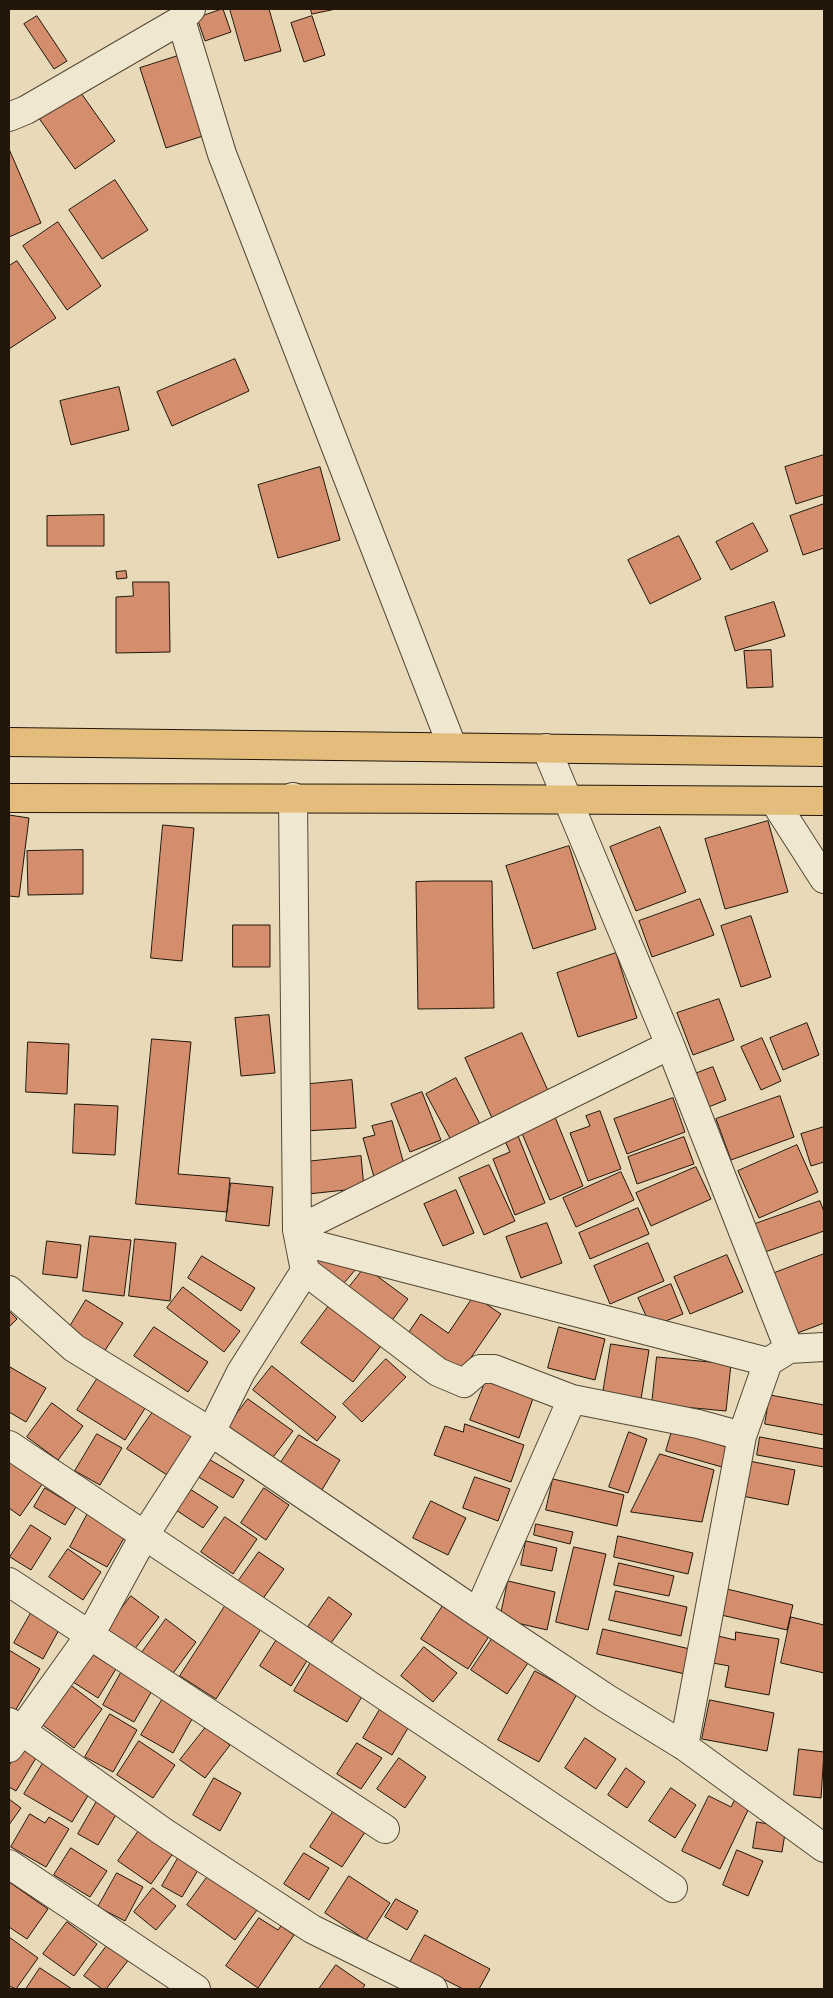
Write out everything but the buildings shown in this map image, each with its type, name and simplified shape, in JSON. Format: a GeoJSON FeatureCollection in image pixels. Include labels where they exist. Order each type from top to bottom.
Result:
{"type":"FeatureCollection","features":[{"type":"Feature","properties":{"kind":"main road"},"geometry":{"type":"LineString","coordinates":[[9,742],[824,752]]}},
{"type":"Feature","properties":{"kind":"main road"},"geometry":{"type":"LineString","coordinates":[[9,798],[293,797],[568,802],[824,801]]}},
{"type":"Feature","properties":{"kind":"street"},"geometry":{"type":"LineString","coordinates":[[9,117],[26,110],[190,12],[222,154],[452,746]]}},
{"type":"Feature","properties":{"kind":"street"},"geometry":{"type":"LineString","coordinates":[[546,748],[670,1045],[778,1356],[742,1436],[684,1746]]}},
{"type":"Feature","properties":{"kind":"street"},"geometry":{"type":"LineString","coordinates":[[293,797],[299,1236],[305,1271],[241,1372],[211,1432],[144,1536],[90,1635],[13,1734],[312,1929],[433,1989]]}},
{"type":"Feature","properties":{"kind":"street"},"geometry":{"type":"LineString","coordinates":[[774,801],[824,879]]}},
{"type":"Feature","properties":{"kind":"street"},"geometry":{"type":"LineString","coordinates":[[299,1236],[670,1045]]}},
{"type":"Feature","properties":{"kind":"street"},"geometry":{"type":"LineString","coordinates":[[299,1236],[778,1356],[824,1347]]}},
{"type":"Feature","properties":{"kind":"street"},"geometry":{"type":"LineString","coordinates":[[305,1271],[438,1372],[464,1383],[480,1369],[494,1369],[572,1399],[698,1424],[742,1436]]}},
{"type":"Feature","properties":{"kind":"street"},"geometry":{"type":"LineString","coordinates":[[9,1290],[74,1348],[211,1432],[606,1698],[684,1746],[824,1848]]}},
{"type":"Feature","properties":{"kind":"street"},"geometry":{"type":"LineString","coordinates":[[478,1613],[572,1399]]}},
{"type":"Feature","properties":{"kind":"street"},"geometry":{"type":"LineString","coordinates":[[9,1445],[673,1888]]}},
{"type":"Feature","properties":{"kind":"street"},"geometry":{"type":"LineString","coordinates":[[9,1582],[385,1829]]}},
{"type":"Feature","properties":{"kind":"street"},"geometry":{"type":"LineString","coordinates":[[9,1864],[196,1989]]}}]}
